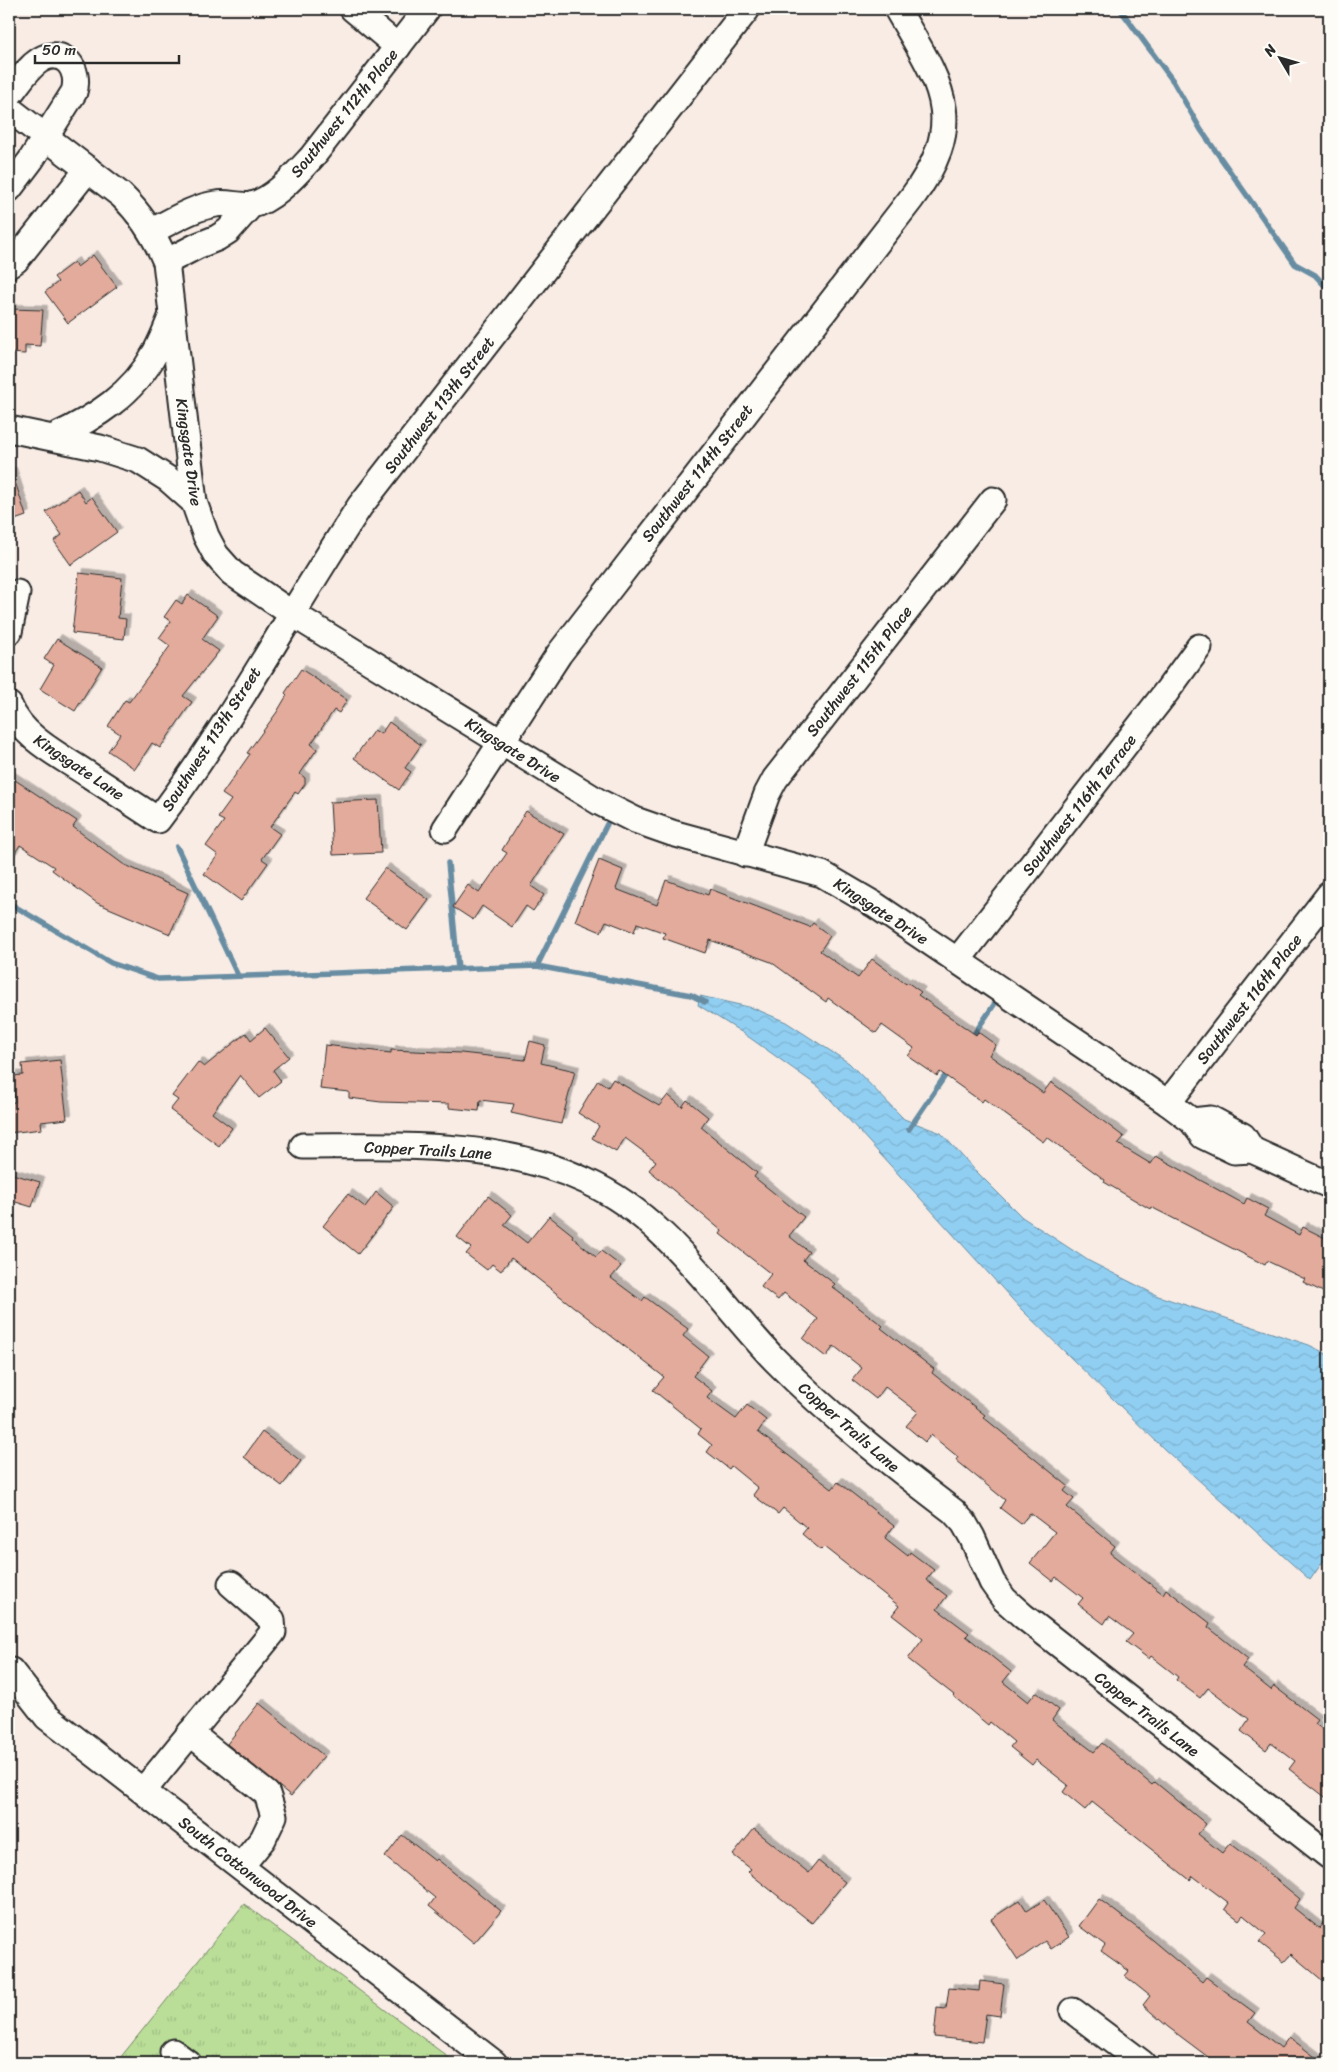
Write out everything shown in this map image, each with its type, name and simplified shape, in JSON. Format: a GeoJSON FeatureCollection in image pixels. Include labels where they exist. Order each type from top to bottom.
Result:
{"type":"FeatureCollection","features":[{"type":"Feature","properties":{"kind":"street"},"geometry":{"type":"LineString","coordinates":[[353,9],[398,47]]}},
{"type":"Feature","properties":{"kind":"street","name":"Southwest 113th Street"},"geometry":{"type":"LineString","coordinates":[[158,820],[188,780],[291,613],[360,506],[747,9]]}},
{"type":"Feature","properties":{"kind":"street","name":"Southwest 114th Street"},"geometry":{"type":"LineString","coordinates":[[445,829],[500,742],[587,616],[924,181],[939,151],[944,118],[939,90],[931,69],[897,9]]}},
{"type":"Feature","properties":{"kind":"street","name":"Southwest 112th Place"},"geometry":{"type":"LineString","coordinates":[[166,262],[228,231],[251,205],[263,200],[293,178],[312,157],[398,47],[418,12]]}},
{"type":"Feature","properties":{"kind":"street"},"geometry":{"type":"LineString","coordinates":[[9,95],[30,68],[47,57],[61,58],[69,62],[76,71],[77,82],[74,92],[31,160],[9,189]]}},
{"type":"Feature","properties":{"kind":"street","name":"Kingsgate Drive"},"geometry":{"type":"LineString","coordinates":[[9,108],[122,195],[152,231],[166,262],[194,502],[206,536],[216,555],[232,573],[291,613],[564,782],[635,820],[672,833],[804,868],[840,883],[1192,1121],[1211,1119],[1243,1136],[1252,1150],[1329,1185]]}},
{"type":"Feature","properties":{"kind":"street"},"geometry":{"type":"LineString","coordinates":[[9,265],[16,260],[88,169]]}},
{"type":"Feature","properties":{"kind":"street"},"geometry":{"type":"LineString","coordinates":[[152,231],[212,205],[224,203],[251,205]]}},
{"type":"Feature","properties":{"kind":"street"},"geometry":{"type":"LineString","coordinates":[[54,436],[99,413],[115,402],[134,383],[156,353],[172,315]]}},
{"type":"Feature","properties":{"kind":"street"},"geometry":{"type":"LineString","coordinates":[[9,429],[54,436],[120,453],[138,460],[168,479],[194,502]]}},
{"type":"Feature","properties":{"kind":"street","name":"Southwest 115th Place"},"geometry":{"type":"LineString","coordinates":[[746,854],[768,794],[781,771],[993,500]]}},
{"type":"Feature","properties":{"kind":"street"},"geometry":{"type":"LineString","coordinates":[[9,632],[17,593]]}},
{"type":"Feature","properties":{"kind":"street","name":"Southwest 116th Terrace"},"geometry":{"type":"LineString","coordinates":[[957,961],[1199,647]]}},
{"type":"Feature","properties":{"kind":"street","name":"Kingsgate Lane"},"geometry":{"type":"LineString","coordinates":[[9,705],[16,719],[34,738],[158,820]]}},
{"type":"Feature","properties":{"kind":"street","name":"Southwest 116th Place"},"geometry":{"type":"LineString","coordinates":[[1168,1103],[1329,896]]}},
{"type":"Feature","properties":{"kind":"street","name":"Copper Trails Lane"},"geometry":{"type":"LineString","coordinates":[[303,1146],[447,1148],[493,1153],[565,1172],[587,1181],[639,1214],[666,1236],[692,1263],[745,1327],[803,1388],[849,1431],[953,1511],[972,1537],[992,1582],[1004,1599],[1058,1644],[1329,1856]]}},
{"type":"Feature","properties":{"kind":"street"},"geometry":{"type":"LineString","coordinates":[[143,1791],[273,1632],[272,1620],[231,1584]]}},
{"type":"Feature","properties":{"kind":"street","name":"South Cottonwood Drive"},"geometry":{"type":"LineString","coordinates":[[11,1671],[47,1717],[494,2063]]}},
{"type":"Feature","properties":{"kind":"street"},"geometry":{"type":"LineString","coordinates":[[190,1733],[267,1794],[274,1816],[263,1839],[241,1866]]}},
{"type":"Feature","properties":{"kind":"street"},"geometry":{"type":"LineString","coordinates":[[1073,2011],[1142,2063]]}},
{"type":"Feature","properties":{"kind":"green space"},"geometry":{"type":"Polygon","coordinates":[[[244,1904],[456,2063],[116,2063],[244,1904]]]}},
{"type":"Feature","properties":{"kind":"water"},"geometry":{"type":"Polygon","coordinates":[[[700,996],[753,1008],[786,1022],[849,1063],[904,1119],[941,1133],[1022,1217],[1089,1261],[1158,1296],[1309,1345],[1329,1355],[1329,1553],[1310,1580],[1164,1449],[1021,1309],[819,1087],[743,1033],[698,1005],[700,996]]]}},
{"type":"Feature","properties":{"kind":"building"},"geometry":{"type":"Polygon","coordinates":[[[93,255],[117,287],[68,323],[45,292],[58,282],[54,277],[74,262],[77,267],[93,255]]]}},
{"type":"Feature","properties":{"kind":"building"},"geometry":{"type":"Polygon","coordinates":[[[9,309],[43,310],[40,346],[25,345],[25,354],[9,353],[9,309]]]}},
{"type":"Feature","properties":{"kind":"building"},"geometry":{"type":"Polygon","coordinates":[[[9,472],[12,472],[26,516],[9,522],[9,472]]]}},
{"type":"Feature","properties":{"kind":"building"},"geometry":{"type":"Polygon","coordinates":[[[78,490],[86,502],[92,497],[117,532],[71,565],[54,541],[62,535],[46,512],[78,490]]]}},
{"type":"Feature","properties":{"kind":"building"},"geometry":{"type":"Polygon","coordinates":[[[79,573],[122,578],[118,618],[126,619],[124,639],[72,633],[79,573]]]}},
{"type":"Feature","properties":{"kind":"building"},"geometry":{"type":"Polygon","coordinates":[[[188,595],[218,616],[202,639],[219,651],[183,696],[192,702],[160,748],[152,743],[135,769],[108,751],[120,734],[108,726],[125,700],[129,702],[170,646],[159,638],[171,621],[164,617],[176,600],[182,604],[188,595]]]}},
{"type":"Feature","properties":{"kind":"building"},"geometry":{"type":"Polygon","coordinates":[[[57,639],[102,667],[75,711],[40,689],[54,665],[44,659],[57,639]]]}},
{"type":"Feature","properties":{"kind":"building"},"geometry":{"type":"Polygon","coordinates":[[[301,669],[347,700],[339,713],[334,710],[311,744],[317,749],[300,774],[305,778],[305,784],[298,794],[295,792],[270,827],[280,834],[262,859],[268,863],[241,901],[204,874],[218,855],[206,846],[224,821],[218,818],[231,800],[222,794],[250,754],[247,753],[277,712],[287,695],[285,693],[301,669]]]}},
{"type":"Feature","properties":{"kind":"building"},"geometry":{"type":"Polygon","coordinates":[[[389,722],[421,745],[405,768],[411,772],[399,790],[354,758],[374,730],[381,734],[389,722]]]}},
{"type":"Feature","properties":{"kind":"building"},"geometry":{"type":"Polygon","coordinates":[[[9,776],[77,821],[73,827],[123,864],[188,893],[170,934],[97,903],[52,870],[54,867],[20,845],[9,862],[9,776]]]}},
{"type":"Feature","properties":{"kind":"building"},"geometry":{"type":"Polygon","coordinates":[[[378,800],[381,853],[333,855],[330,802],[378,800]]]}},
{"type":"Feature","properties":{"kind":"building"},"geometry":{"type":"Polygon","coordinates":[[[526,811],[564,834],[531,886],[544,895],[533,911],[526,906],[512,927],[482,906],[473,920],[453,907],[468,885],[479,893],[507,853],[502,850],[526,811]]]}},
{"type":"Feature","properties":{"kind":"building"},"geometry":{"type":"Polygon","coordinates":[[[599,860],[623,870],[616,889],[657,905],[666,880],[708,895],[710,889],[810,927],[813,923],[830,936],[820,951],[858,978],[872,959],[906,984],[907,982],[921,992],[918,995],[976,1035],[978,1032],[996,1045],[989,1055],[1043,1093],[1051,1082],[1074,1099],[1124,1137],[1118,1144],[1151,1164],[1156,1156],[1244,1204],[1247,1198],[1268,1209],[1264,1216],[1299,1235],[1303,1227],[1329,1240],[1329,1278],[1323,1292],[1303,1282],[1305,1279],[1267,1261],[1265,1265],[1151,1207],[1150,1209],[1104,1182],[1105,1180],[1047,1137],[1043,1142],[984,1099],[982,1102],[940,1072],[937,1076],[908,1056],[914,1048],[882,1025],[876,1033],[828,998],[826,1002],[771,962],[710,940],[705,953],[663,938],[665,933],[637,923],[634,932],[606,921],[601,932],[575,921],[599,860]]]}},
{"type":"Feature","properties":{"kind":"building"},"geometry":{"type":"Polygon","coordinates":[[[385,868],[429,900],[407,930],[363,898],[385,868]]]}},
{"type":"Feature","properties":{"kind":"building"},"geometry":{"type":"Polygon","coordinates":[[[265,1028],[289,1057],[273,1070],[281,1081],[259,1098],[240,1075],[212,1113],[232,1128],[219,1146],[170,1110],[178,1100],[172,1096],[198,1062],[204,1067],[246,1033],[251,1040],[265,1028]]]}},
{"type":"Feature","properties":{"kind":"building"},"geometry":{"type":"Polygon","coordinates":[[[530,1041],[545,1045],[541,1063],[575,1071],[561,1124],[511,1113],[514,1104],[480,1100],[479,1111],[449,1108],[449,1104],[381,1102],[349,1098],[349,1092],[320,1089],[325,1045],[391,1053],[391,1050],[461,1053],[525,1060],[530,1041]]]}},
{"type":"Feature","properties":{"kind":"building"},"geometry":{"type":"Polygon","coordinates":[[[60,1060],[67,1119],[41,1122],[42,1129],[9,1133],[9,1103],[15,1102],[12,1076],[23,1075],[22,1064],[60,1060]]]}},
{"type":"Feature","properties":{"kind":"building"},"geometry":{"type":"Polygon","coordinates":[[[613,1079],[659,1106],[668,1095],[682,1107],[687,1100],[708,1117],[701,1127],[757,1173],[754,1177],[804,1217],[789,1236],[809,1252],[803,1260],[835,1284],[832,1287],[883,1326],[881,1328],[934,1369],[932,1373],[985,1415],[983,1417],[1068,1486],[1064,1491],[1074,1499],[1067,1507],[1115,1546],[1110,1553],[1163,1594],[1166,1589],[1210,1623],[1208,1627],[1248,1659],[1242,1667],[1271,1690],[1274,1686],[1318,1720],[1315,1724],[1329,1734],[1329,1800],[1289,1769],[1295,1761],[1271,1743],[1266,1750],[1241,1731],[1249,1719],[1208,1688],[1200,1698],[1176,1680],[1178,1677],[1151,1656],[1149,1659],[1126,1642],[1133,1634],[1109,1616],[1104,1624],[1078,1604],[1083,1598],[1056,1577],[1053,1581],[1030,1563],[1055,1532],[1030,1513],[1021,1524],[1000,1508],[1005,1500],[956,1460],[958,1457],[931,1435],[925,1442],[906,1426],[918,1412],[885,1387],[876,1399],[852,1380],[862,1368],[834,1346],[826,1357],[803,1339],[818,1319],[784,1293],[778,1300],[761,1287],[771,1274],[720,1234],[722,1231],[649,1170],[656,1161],[625,1138],[616,1152],[592,1138],[599,1126],[578,1113],[598,1080],[608,1087],[613,1079]]]}},
{"type":"Feature","properties":{"kind":"building"},"geometry":{"type":"Polygon","coordinates":[[[9,1173],[40,1182],[32,1207],[9,1200],[9,1173]]]}},
{"type":"Feature","properties":{"kind":"building"},"geometry":{"type":"Polygon","coordinates":[[[376,1192],[394,1207],[358,1254],[323,1226],[348,1194],[365,1207],[376,1192]]]}},
{"type":"Feature","properties":{"kind":"building"},"geometry":{"type":"Polygon","coordinates":[[[488,1196],[512,1215],[504,1225],[527,1243],[549,1216],[596,1257],[601,1251],[621,1266],[611,1278],[642,1301],[645,1297],[688,1329],[683,1336],[708,1356],[693,1376],[712,1391],[707,1398],[736,1419],[747,1405],[766,1420],[758,1432],[832,1489],[838,1482],[894,1526],[885,1538],[908,1556],[910,1552],[934,1570],[926,1580],[947,1596],[937,1609],[969,1633],[966,1636],[1011,1672],[1003,1682],[1028,1702],[1036,1692],[1059,1710],[1052,1720],[1094,1752],[1102,1743],[1152,1785],[1155,1782],[1206,1824],[1198,1834],[1222,1853],[1230,1843],[1261,1867],[1300,1899],[1294,1908],[1319,1928],[1329,1915],[1329,1986],[1291,1954],[1284,1962],[1259,1942],[1266,1934],[1243,1915],[1239,1920],[1225,1909],[1229,1903],[1193,1876],[1190,1880],[1092,1802],[1085,1810],[1063,1792],[1068,1785],[1036,1760],[1032,1765],[1010,1747],[1014,1742],[990,1722],[988,1725],[954,1695],[908,1659],[923,1639],[892,1615],[899,1606],[824,1547],[821,1550],[802,1534],[807,1528],[783,1508],[778,1514],[753,1495],[758,1488],[731,1466],[729,1469],[707,1452],[712,1445],[698,1434],[701,1429],[653,1390],[664,1377],[511,1258],[501,1271],[492,1264],[487,1270],[466,1254],[471,1248],[457,1237],[488,1196]]]}},
{"type":"Feature","properties":{"kind":"building"},"geometry":{"type":"Polygon","coordinates":[[[262,1432],[301,1461],[282,1486],[244,1457],[262,1432]]]}},
{"type":"Feature","properties":{"kind":"building"},"geometry":{"type":"Polygon","coordinates":[[[259,1703],[324,1756],[291,1796],[227,1744],[259,1703]]]}},
{"type":"Feature","properties":{"kind":"building"},"geometry":{"type":"Polygon","coordinates":[[[754,1829],[809,1873],[818,1861],[845,1882],[812,1923],[748,1872],[751,1869],[733,1855],[754,1829]]]}},
{"type":"Feature","properties":{"kind":"building"},"geometry":{"type":"Polygon","coordinates":[[[402,1835],[435,1861],[437,1859],[501,1911],[474,1943],[429,1906],[435,1898],[385,1857],[402,1835]]]}},
{"type":"Feature","properties":{"kind":"building"},"geometry":{"type":"Polygon","coordinates":[[[1099,1899],[1140,1930],[1202,1982],[1206,1977],[1255,2013],[1248,2022],[1281,2048],[1289,2037],[1323,2063],[1216,2063],[1168,2027],[1143,2005],[1150,1996],[1125,1976],[1129,1971],[1101,1951],[1105,1945],[1079,1926],[1099,1899]]]}},
{"type":"Feature","properties":{"kind":"building"},"geometry":{"type":"Polygon","coordinates":[[[1020,1900],[1027,1911],[1044,1900],[1069,1937],[1051,1949],[1045,1941],[1018,1960],[991,1919],[1020,1900]]]}},
{"type":"Feature","properties":{"kind":"building"},"geometry":{"type":"Polygon","coordinates":[[[980,1981],[1004,1984],[1000,2016],[986,2014],[982,2042],[934,2037],[937,2008],[946,2009],[949,1988],[979,1991],[980,1981]]]}},
{"type":"Feature","properties":{"kind":"waterway"},"geometry":{"type":"LineString","coordinates":[[1120,9],[1173,81],[1201,130],[1295,264],[1315,275],[1329,290]]}},
{"type":"Feature","properties":{"kind":"waterway"},"geometry":{"type":"LineString","coordinates":[[537,966],[607,824]]}},
{"type":"Feature","properties":{"kind":"waterway"},"geometry":{"type":"LineString","coordinates":[[177,847],[238,976]]}},
{"type":"Feature","properties":{"kind":"waterway"},"geometry":{"type":"LineString","coordinates":[[448,863],[458,969]]}},
{"type":"Feature","properties":{"kind":"waterway"},"geometry":{"type":"LineString","coordinates":[[9,903],[111,963],[158,979],[537,966],[691,995],[705,1002]]}},
{"type":"Feature","properties":{"kind":"waterway"},"geometry":{"type":"LineString","coordinates":[[970,1040],[1000,996]]}},
{"type":"Feature","properties":{"kind":"waterway"},"geometry":{"type":"LineString","coordinates":[[909,1129],[949,1070]]}}]}
